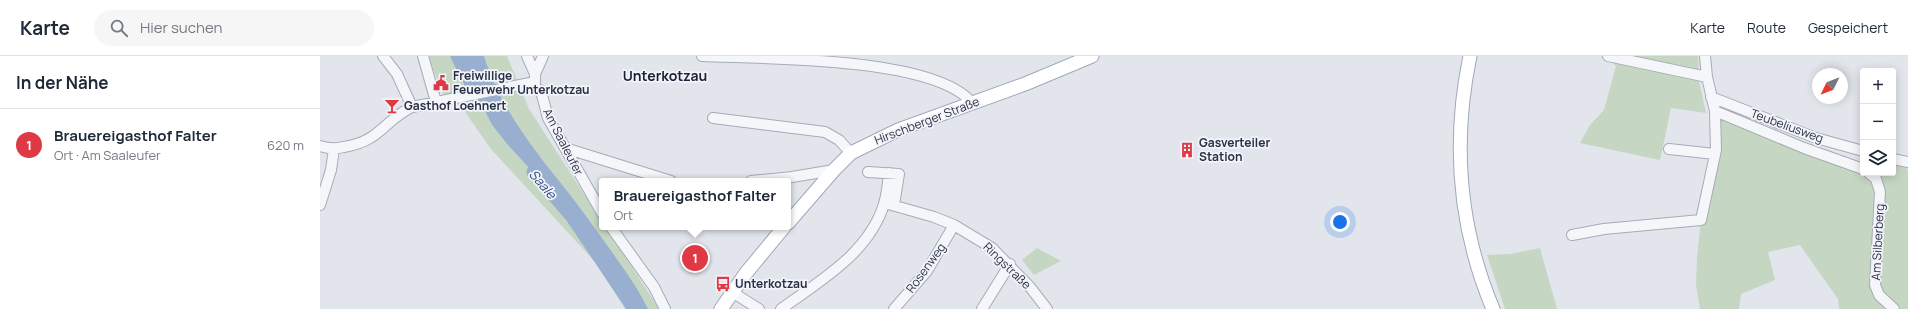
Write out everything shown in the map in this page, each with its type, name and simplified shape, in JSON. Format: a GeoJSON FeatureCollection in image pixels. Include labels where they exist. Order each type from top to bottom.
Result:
{"type":"FeatureCollection","features":[{"type":"Feature","properties":{"kind":"main road","name":"Hirschberger Straße"},"geometry":{"type":"LineString","coordinates":[[791,219],[832,170],[851,152],[898,130],[973,104],[1092,56]]}},
{"type":"Feature","properties":{"kind":"main road"},"geometry":{"type":"LineString","coordinates":[[1470,56],[1463,94],[1460,135],[1463,198],[1472,250],[1493,309]]}},
{"type":"Feature","properties":{"kind":"main road"},"geometry":{"type":"LineString","coordinates":[[721,309],[732,292],[782,230]]}},
{"type":"Feature","properties":{"kind":"street"},"geometry":{"type":"LineString","coordinates":[[383,56],[396,74],[412,107]]}},
{"type":"Feature","properties":{"kind":"street"},"geometry":{"type":"LineString","coordinates":[[423,56],[440,102]]}},
{"type":"Feature","properties":{"kind":"street"},"geometry":{"type":"LineString","coordinates":[[320,205],[331,170],[325,147],[356,146],[369,140],[412,107],[518,85],[530,83],[535,86],[535,74],[527,56]]}},
{"type":"Feature","properties":{"kind":"street"},"geometry":{"type":"LineString","coordinates":[[535,74],[543,56]]}},
{"type":"Feature","properties":{"kind":"street"},"geometry":{"type":"LineString","coordinates":[[702,56],[747,56],[811,59],[862,64],[929,76],[961,92],[973,104]]}},
{"type":"Feature","properties":{"kind":"street"},"geometry":{"type":"LineString","coordinates":[[1608,56],[1707,77]]}},
{"type":"Feature","properties":{"kind":"street"},"geometry":{"type":"LineString","coordinates":[[1572,235],[1604,229],[1701,220],[1715,154],[1715,111],[1707,77],[1706,56]]}},
{"type":"Feature","properties":{"kind":"street","name":"Am Saaleufer"},"geometry":{"type":"LineString","coordinates":[[535,86],[541,91],[548,118],[599,208]]}},
{"type":"Feature","properties":{"kind":"street","name":"Teubeliusweg"},"geometry":{"type":"LineString","coordinates":[[1711,97],[1816,138],[1860,150]]}},
{"type":"Feature","properties":{"kind":"street"},"geometry":{"type":"LineString","coordinates":[[1715,111],[1804,148],[1860,168]]}},
{"type":"Feature","properties":{"kind":"street"},"geometry":{"type":"LineString","coordinates":[[712,118],[826,132],[839,140],[851,152]]}},
{"type":"Feature","properties":{"kind":"street"},"geometry":{"type":"LineString","coordinates":[[565,148],[661,178]]}},
{"type":"Feature","properties":{"kind":"street"},"geometry":{"type":"LineString","coordinates":[[1669,149],[1715,154]]}},
{"type":"Feature","properties":{"kind":"street"},"geometry":{"type":"LineString","coordinates":[[1896,160],[1908,162]]}},
{"type":"Feature","properties":{"kind":"street"},"geometry":{"type":"LineString","coordinates":[[782,178],[832,170]]}},
{"type":"Feature","properties":{"kind":"street"},"geometry":{"type":"LineString","coordinates":[[781,309],[842,266],[871,232],[889,204],[899,174],[868,172]]}},
{"type":"Feature","properties":{"kind":"street","name":"Am Silberberg"},"geometry":{"type":"LineString","coordinates":[[1873,176],[1876,178],[1880,192],[1875,285],[1879,295],[1894,309]]}},
{"type":"Feature","properties":{"kind":"street","name":"Ringstraße"},"geometry":{"type":"LineString","coordinates":[[889,204],[934,217],[954,225],[992,248],[1010,264],[1047,309]]}},
{"type":"Feature","properties":{"kind":"street","name":"Rosenweg"},"geometry":{"type":"LineString","coordinates":[[894,309],[927,271],[954,225]]}},
{"type":"Feature","properties":{"kind":"street"},"geometry":{"type":"LineString","coordinates":[[613,230],[654,287],[665,309]]}},
{"type":"Feature","properties":{"kind":"street"},"geometry":{"type":"LineString","coordinates":[[982,309],[1010,264]]}},
{"type":"Feature","properties":{"kind":"street"},"geometry":{"type":"LineString","coordinates":[[732,292],[759,309]]}},
{"type":"Feature","properties":{"kind":"green space"},"geometry":{"type":"Polygon","coordinates":[[[428,56],[457,56],[492,125],[507,144],[572,215],[618,277],[637,309],[625,309],[596,263],[491,149],[465,112],[442,92],[428,56]]]}},
{"type":"Feature","properties":{"kind":"green space"},"geometry":{"type":"Polygon","coordinates":[[[484,56],[507,56],[529,109],[599,217],[599,230],[608,230],[659,309],[648,309],[582,211],[523,135],[506,110],[489,74],[484,56]]]}},
{"type":"Feature","properties":{"kind":"green space"},"geometry":{"type":"Polygon","coordinates":[[[1633,56],[1698,56],[1699,71],[1633,56]]]}},
{"type":"Feature","properties":{"kind":"green space"},"geometry":{"type":"Polygon","coordinates":[[[1610,61],[1698,77],[1706,113],[1671,108],[1660,160],[1580,143],[1590,125],[1604,110],[1616,66],[1610,61]]]}},
{"type":"Feature","properties":{"kind":"green space"},"geometry":{"type":"Polygon","coordinates":[[[1715,111],[1860,172],[1860,176],[1896,176],[1896,165],[1908,169],[1908,309],[1839,309],[1838,299],[1800,245],[1768,252],[1775,280],[1741,294],[1739,309],[1700,309],[1696,285],[1697,258],[1701,220],[1715,154],[1715,111]]]}},
{"type":"Feature","properties":{"kind":"green space"},"geometry":{"type":"Polygon","coordinates":[[[1037,248],[1061,261],[1034,275],[1022,260],[1037,248]]]}},
{"type":"Feature","properties":{"kind":"green space"},"geometry":{"type":"Polygon","coordinates":[[[1540,248],[1557,309],[1505,309],[1487,255],[1510,254],[1540,248]]]}},
{"type":"Feature","properties":{"kind":"water"},"geometry":{"type":"Polygon","coordinates":[[[457,56],[484,56],[500,95],[521,130],[609,248],[641,295],[648,309],[637,309],[618,277],[572,215],[507,144],[492,125],[457,56]]]}},
{"type":"Feature","properties":{"kind":"waterway","name":"Saale"},"geometry":{"type":"LineString","coordinates":[[457,56],[479,99]]}},
{"type":"Feature","properties":{"kind":"waterway","name":"Saale"},"geometry":{"type":"LineString","coordinates":[[533,172],[572,217],[634,309]]}},
{"type":"Feature","properties":{"kind":"place","name":"Freiwillige Feuerwehr Unterkotzau"},"geometry":{"type":"Point","coordinates":[441,83]}},
{"type":"Feature","properties":{"kind":"place","name":"Gasthof Loehnert"},"geometry":{"type":"Point","coordinates":[392,106]}},
{"type":"Feature","properties":{"kind":"place","name":"Gasverteiler Station"},"geometry":{"type":"Point","coordinates":[1187,150]}},
{"type":"Feature","properties":{"kind":"place","name":"Brauereigasthof Falter"},"geometry":{"type":"Point","coordinates":[695,258]}},
{"type":"Feature","properties":{"kind":"place","name":"Unterkotzau"},"geometry":{"type":"Point","coordinates":[723,284]}},
{"type":"Feature","properties":{"kind":"district","name":"Unterkotzau"},"geometry":{"type":"Point","coordinates":[665,76]}}]}
